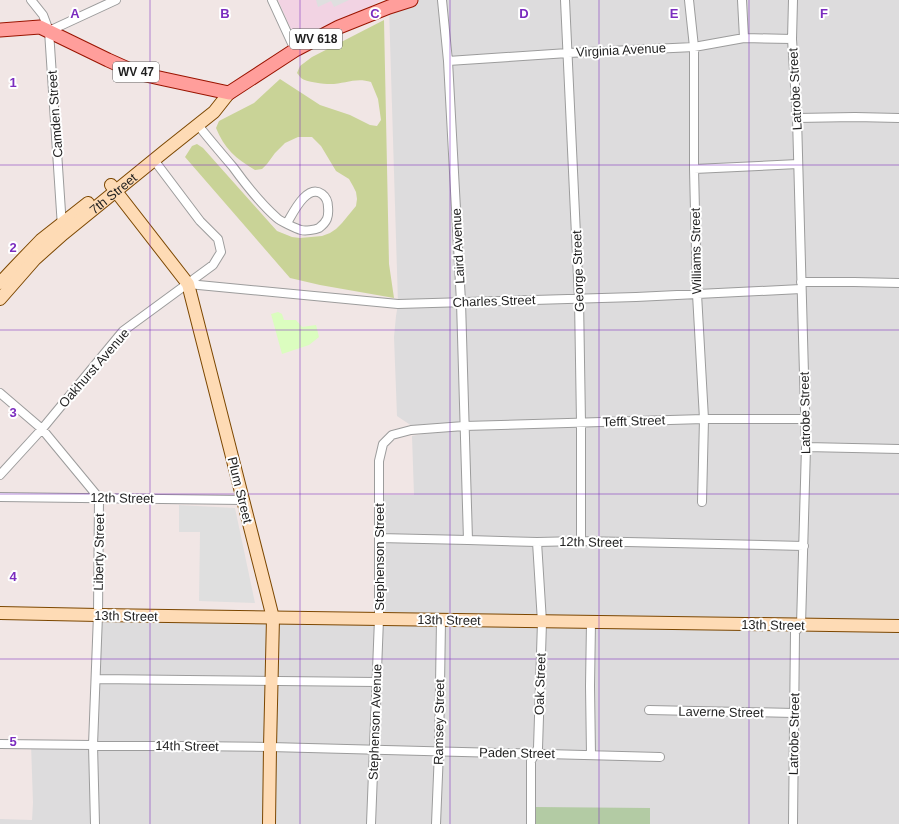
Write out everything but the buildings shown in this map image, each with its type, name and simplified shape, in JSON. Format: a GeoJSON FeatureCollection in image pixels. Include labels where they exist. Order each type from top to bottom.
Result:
{"type":"FeatureCollection","features":[{"type":"Feature","properties":{"kind":"main road","name":"7th Street"},"geometry":{"type":"LineString","coordinates":[[229,93],[295,50],[339,27],[406,1]]}},
{"type":"Feature","properties":{"kind":"main road","name":"WV 47"},"geometry":{"type":"LineString","coordinates":[[0,30],[40,27],[108,60],[137,72],[229,93]]}},
{"type":"Feature","properties":{"kind":"street","name":"Camden Street"},"geometry":{"type":"LineString","coordinates":[[31,0],[43,15],[49,31],[62,228]]}},
{"type":"Feature","properties":{"kind":"street"},"geometry":{"type":"LineString","coordinates":[[49,31],[116,0]]}},
{"type":"Feature","properties":{"kind":"street"},"geometry":{"type":"LineString","coordinates":[[272,0],[295,50]]}},
{"type":"Feature","properties":{"kind":"street","name":"Laird Avenue"},"geometry":{"type":"LineString","coordinates":[[442,0],[448,61],[461,302],[468,540]]}},
{"type":"Feature","properties":{"kind":"street","name":"George Street"},"geometry":{"type":"LineString","coordinates":[[565,0],[579,299],[581,541]]}},
{"type":"Feature","properties":{"kind":"street","name":"Williams Street"},"geometry":{"type":"LineString","coordinates":[[689,0],[694,47],[694,169],[697,294],[704,419],[702,502]]}},
{"type":"Feature","properties":{"kind":"street"},"geometry":{"type":"LineString","coordinates":[[742,0],[744,38]]}},
{"type":"Feature","properties":{"kind":"street","name":"Latrobe Street"},"geometry":{"type":"LineString","coordinates":[[793,0],[792,39],[798,164],[806,447],[801,625],[795,632],[793,824]]}},
{"type":"Feature","properties":{"kind":"street","name":"Virginia Avenue"},"geometry":{"type":"LineString","coordinates":[[448,61],[694,47],[744,38],[792,39]]}},
{"type":"Feature","properties":{"kind":"street","name":"7th Street"},"geometry":{"type":"LineString","coordinates":[[0,283],[41,240],[62,228],[114,188],[154,160],[214,112],[229,93]]}},
{"type":"Feature","properties":{"kind":"street","name":"7th Street"},"geometry":{"type":"LineString","coordinates":[[114,188],[210,106],[229,93]]}},
{"type":"Feature","properties":{"kind":"street"},"geometry":{"type":"LineString","coordinates":[[796,118],[899,118]]}},
{"type":"Feature","properties":{"kind":"street"},"geometry":{"type":"LineString","coordinates":[[198,125],[254,195],[278,218],[287,223],[302,230],[317,229],[326,221],[328,216],[327,201],[324,195],[319,191],[313,191],[308,194],[299,204],[287,223]]}},
{"type":"Feature","properties":{"kind":"street","name":"Oakhurst Avenue"},"geometry":{"type":"LineString","coordinates":[[0,475],[42,429],[123,331],[214,265],[221,252],[218,239],[200,221],[154,160]]}},
{"type":"Feature","properties":{"kind":"street"},"geometry":{"type":"LineString","coordinates":[[694,169],[798,164]]}},
{"type":"Feature","properties":{"kind":"street","name":"Plum Street"},"geometry":{"type":"LineString","coordinates":[[114,188],[188,284],[273,618],[269,824]]}},
{"type":"Feature","properties":{"kind":"street","name":"7th Street"},"geometry":{"type":"LineString","coordinates":[[0,299],[62,228]]}},
{"type":"Feature","properties":{"kind":"street","name":"Charles Street"},"geometry":{"type":"LineString","coordinates":[[188,284],[398,304],[697,294],[854,282],[899,283]]}},
{"type":"Feature","properties":{"kind":"street","name":"Liberty Street"},"geometry":{"type":"LineString","coordinates":[[0,393],[42,429],[99,498],[98,615],[93,745],[95,824]]}},
{"type":"Feature","properties":{"kind":"street","name":"Tefft Street"},"geometry":{"type":"LineString","coordinates":[[464,426],[704,419],[805,419]]}},
{"type":"Feature","properties":{"kind":"street","name":"Stephenson Street"},"geometry":{"type":"LineString","coordinates":[[379,619],[379,461],[383,444],[392,435],[411,430],[464,426]]}},
{"type":"Feature","properties":{"kind":"street"},"geometry":{"type":"LineString","coordinates":[[806,447],[899,449]]}},
{"type":"Feature","properties":{"kind":"street","name":"12th Street"},"geometry":{"type":"LineString","coordinates":[[0,497],[243,500]]}},
{"type":"Feature","properties":{"kind":"street","name":"12th Street"},"geometry":{"type":"LineString","coordinates":[[379,538],[804,546]]}},
{"type":"Feature","properties":{"kind":"street","name":"Oak Street"},"geometry":{"type":"LineString","coordinates":[[531,824],[531,761],[538,748],[542,622],[537,542]]}},
{"type":"Feature","properties":{"kind":"street","name":"13th Street"},"geometry":{"type":"LineString","coordinates":[[0,613],[899,626]]}},
{"type":"Feature","properties":{"kind":"street","name":"Stephenson Avenue"},"geometry":{"type":"LineString","coordinates":[[371,824],[379,619]]}},
{"type":"Feature","properties":{"kind":"street","name":"Ramsey Street"},"geometry":{"type":"LineString","coordinates":[[436,824],[439,751],[441,620]]}},
{"type":"Feature","properties":{"kind":"street"},"geometry":{"type":"LineString","coordinates":[[591,622],[591,755]]}},
{"type":"Feature","properties":{"kind":"street"},"geometry":{"type":"LineString","coordinates":[[96,679],[376,682]]}},
{"type":"Feature","properties":{"kind":"street","name":"Laverne Street"},"geometry":{"type":"LineString","coordinates":[[649,710],[794,713]]}},
{"type":"Feature","properties":{"kind":"street","name":"14th Street"},"geometry":{"type":"LineString","coordinates":[[0,744],[270,747],[374,750]]}},
{"type":"Feature","properties":{"kind":"street","name":"Paden Street"},"geometry":{"type":"LineString","coordinates":[[374,750],[660,757]]}},
{"type":"Feature","properties":{"kind":"shaded area"},"geometry":{"type":"Polygon","coordinates":[[[278,0],[382,0],[296,40],[278,0]]]}},
{"type":"Feature","properties":{"kind":"shaded area"},"geometry":{"type":"Polygon","coordinates":[[[316,0],[349,0],[334,7],[331,1],[318,7],[316,0]]]}},
{"type":"Feature","properties":{"kind":"shaded area"},"geometry":{"type":"Polygon","coordinates":[[[411,0],[899,0],[899,824],[0,824],[0,819],[32,820],[33,803],[31,744],[93,745],[98,615],[379,619],[379,495],[414,495],[412,436],[463,426],[412,426],[397,416],[394,337],[398,304],[389,7],[411,0]]]}},
{"type":"Feature","properties":{"kind":"shaded area"},"geometry":{"type":"Polygon","coordinates":[[[179,505],[235,508],[255,603],[199,601],[200,532],[179,532],[179,505]]]}},
{"type":"Feature","properties":{"kind":"green space"},"geometry":{"type":"Polygon","coordinates":[[[384,20],[389,264],[394,298],[320,285],[290,278],[185,157],[192,146],[197,144],[203,148],[277,231],[292,237],[300,238],[322,236],[336,229],[356,206],[356,192],[349,179],[336,171],[321,146],[312,137],[298,137],[285,143],[262,169],[255,170],[242,162],[231,152],[216,128],[219,121],[254,103],[280,79],[320,105],[350,115],[370,125],[377,126],[381,120],[378,99],[371,82],[355,80],[327,84],[311,82],[301,78],[297,73],[300,66],[312,57],[384,20]]]}},
{"type":"Feature","properties":{"kind":"green space"},"geometry":{"type":"Polygon","coordinates":[[[278,312],[282,314],[284,320],[296,320],[302,327],[316,325],[319,337],[309,345],[282,354],[271,314],[278,312]]]}},
{"type":"Feature","properties":{"kind":"green space"},"geometry":{"type":"Polygon","coordinates":[[[535,807],[650,808],[650,824],[535,824],[535,807]]]}}]}
